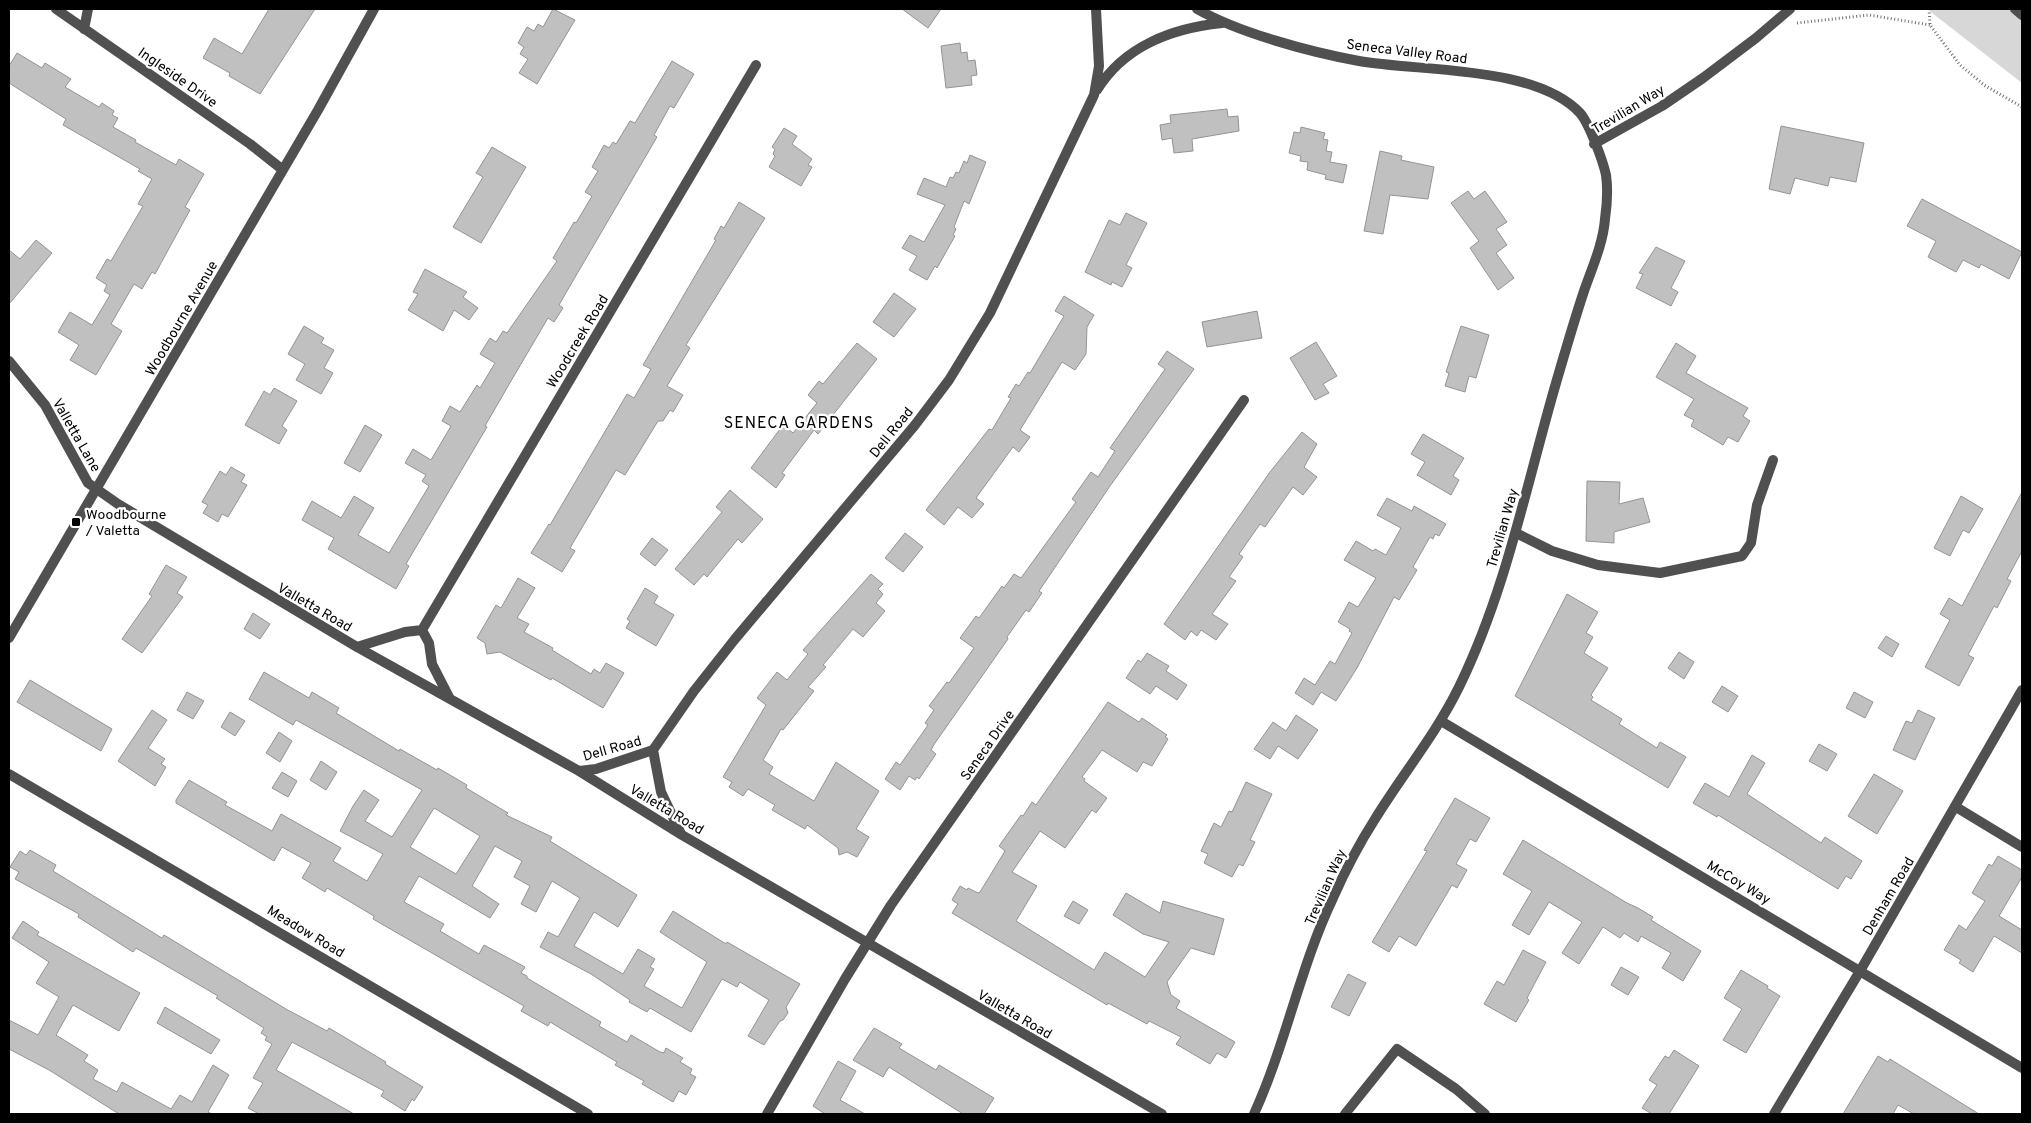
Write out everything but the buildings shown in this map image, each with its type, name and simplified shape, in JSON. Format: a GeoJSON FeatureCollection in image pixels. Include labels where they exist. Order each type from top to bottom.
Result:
{"type":"FeatureCollection","features":[{"type":"Feature","properties":{"kind":"street","name":"Ingleside Drive"},"geometry":{"type":"LineString","coordinates":[[56,9],[250,144],[282,170]]}},
{"type":"Feature","properties":{"kind":"street"},"geometry":{"type":"LineString","coordinates":[[84,29],[88,9]]}},
{"type":"Feature","properties":{"kind":"street","name":"Woodbourne Avenue"},"geometry":{"type":"LineString","coordinates":[[9,638],[123,445],[374,9]]}},
{"type":"Feature","properties":{"kind":"street","name":"Dell Road"},"geometry":{"type":"LineString","coordinates":[[1094,95],[1099,66],[1096,9]]}},
{"type":"Feature","properties":{"kind":"street","name":"Seneca Valley Road"},"geometry":{"type":"LineString","coordinates":[[1197,9],[1222,23],[1314,51],[1361,61],[1502,77],[1526,83],[1553,95],[1580,113],[1594,144]]}},
{"type":"Feature","properties":{"kind":"street"},"geometry":{"type":"LineString","coordinates":[[2015,9],[2022,15]]}},
{"type":"Feature","properties":{"kind":"street","name":"Trevilian Way"},"geometry":{"type":"LineString","coordinates":[[1254,1114],[1270,1080],[1330,904],[1345,871],[1375,819],[1441,721],[1473,657],[1498,593],[1546,418],[1605,223],[1606,175],[1594,144],[1662,106],[1703,78],[1756,38],[1787,11]]}},
{"type":"Feature","properties":{"kind":"street","name":"Dell Road"},"geometry":{"type":"LineString","coordinates":[[579,771],[596,769],[653,750],[694,691],[734,639],[915,425],[949,380],[990,314],[1094,95],[1113,68],[1148,44],[1177,30],[1222,23]]}},
{"type":"Feature","properties":{"kind":"street","name":"Woodcreek Road"},"geometry":{"type":"LineString","coordinates":[[422,630],[756,65]]}},
{"type":"Feature","properties":{"kind":"street","name":"Valletta Lane"},"geometry":{"type":"LineString","coordinates":[[9,361],[45,405],[88,483],[156,528]]}},
{"type":"Feature","properties":{"kind":"street","name":"Seneca Drive"},"geometry":{"type":"LineString","coordinates":[[767,1114],[867,942],[1244,400]]}},
{"type":"Feature","properties":{"kind":"street"},"geometry":{"type":"LineString","coordinates":[[1516,533],[1552,551],[1598,565],[1660,573],[1742,556],[1751,543],[1757,505],[1773,460]]}},
{"type":"Feature","properties":{"kind":"street","name":"Valletta Road"},"geometry":{"type":"LineString","coordinates":[[156,528],[357,647],[579,771],[682,835],[1162,1114]]}},
{"type":"Feature","properties":{"kind":"street"},"geometry":{"type":"LineString","coordinates":[[357,647],[405,632],[422,630],[429,643],[432,664],[450,700]]}},
{"type":"Feature","properties":{"kind":"street","name":"Denham Road"},"geometry":{"type":"LineString","coordinates":[[1774,1114],[1956,807],[2022,690]]}},
{"type":"Feature","properties":{"kind":"street","name":"McCoy Way"},"geometry":{"type":"LineString","coordinates":[[1441,721],[2022,1068]]}},
{"type":"Feature","properties":{"kind":"street","name":"Dell Road"},"geometry":{"type":"LineString","coordinates":[[653,750],[661,792],[682,835]]}},
{"type":"Feature","properties":{"kind":"street","name":"Meadow Road"},"geometry":{"type":"LineString","coordinates":[[9,774],[588,1114]]}},
{"type":"Feature","properties":{"kind":"street"},"geometry":{"type":"LineString","coordinates":[[1956,807],[2022,847]]}},
{"type":"Feature","properties":{"kind":"street"},"geometry":{"type":"LineString","coordinates":[[1344,1114],[1397,1050],[1456,1090],[1486,1114]]}},
{"type":"Feature","properties":{"kind":"path"},"geometry":{"type":"LineString","coordinates":[[1929,9],[1930,25],[1942,44],[1970,75],[2022,107]]}},
{"type":"Feature","properties":{"kind":"path"},"geometry":{"type":"LineString","coordinates":[[1787,11],[1791,22],[1868,15],[1930,25]]}},
{"type":"Feature","properties":{"kind":"shaded area"},"geometry":{"type":"Polygon","coordinates":[[[1927,9],[2022,9],[2022,83],[1927,9]]]}},
{"type":"Feature","properties":{"kind":"place","name":"Woodbourne / Valetta"},"geometry":{"type":"Point","coordinates":[76,522]}},
{"type":"Feature","properties":{"kind":"district","name":"SENECA GARDENS"},"geometry":{"type":"Point","coordinates":[799,422]}}]}
